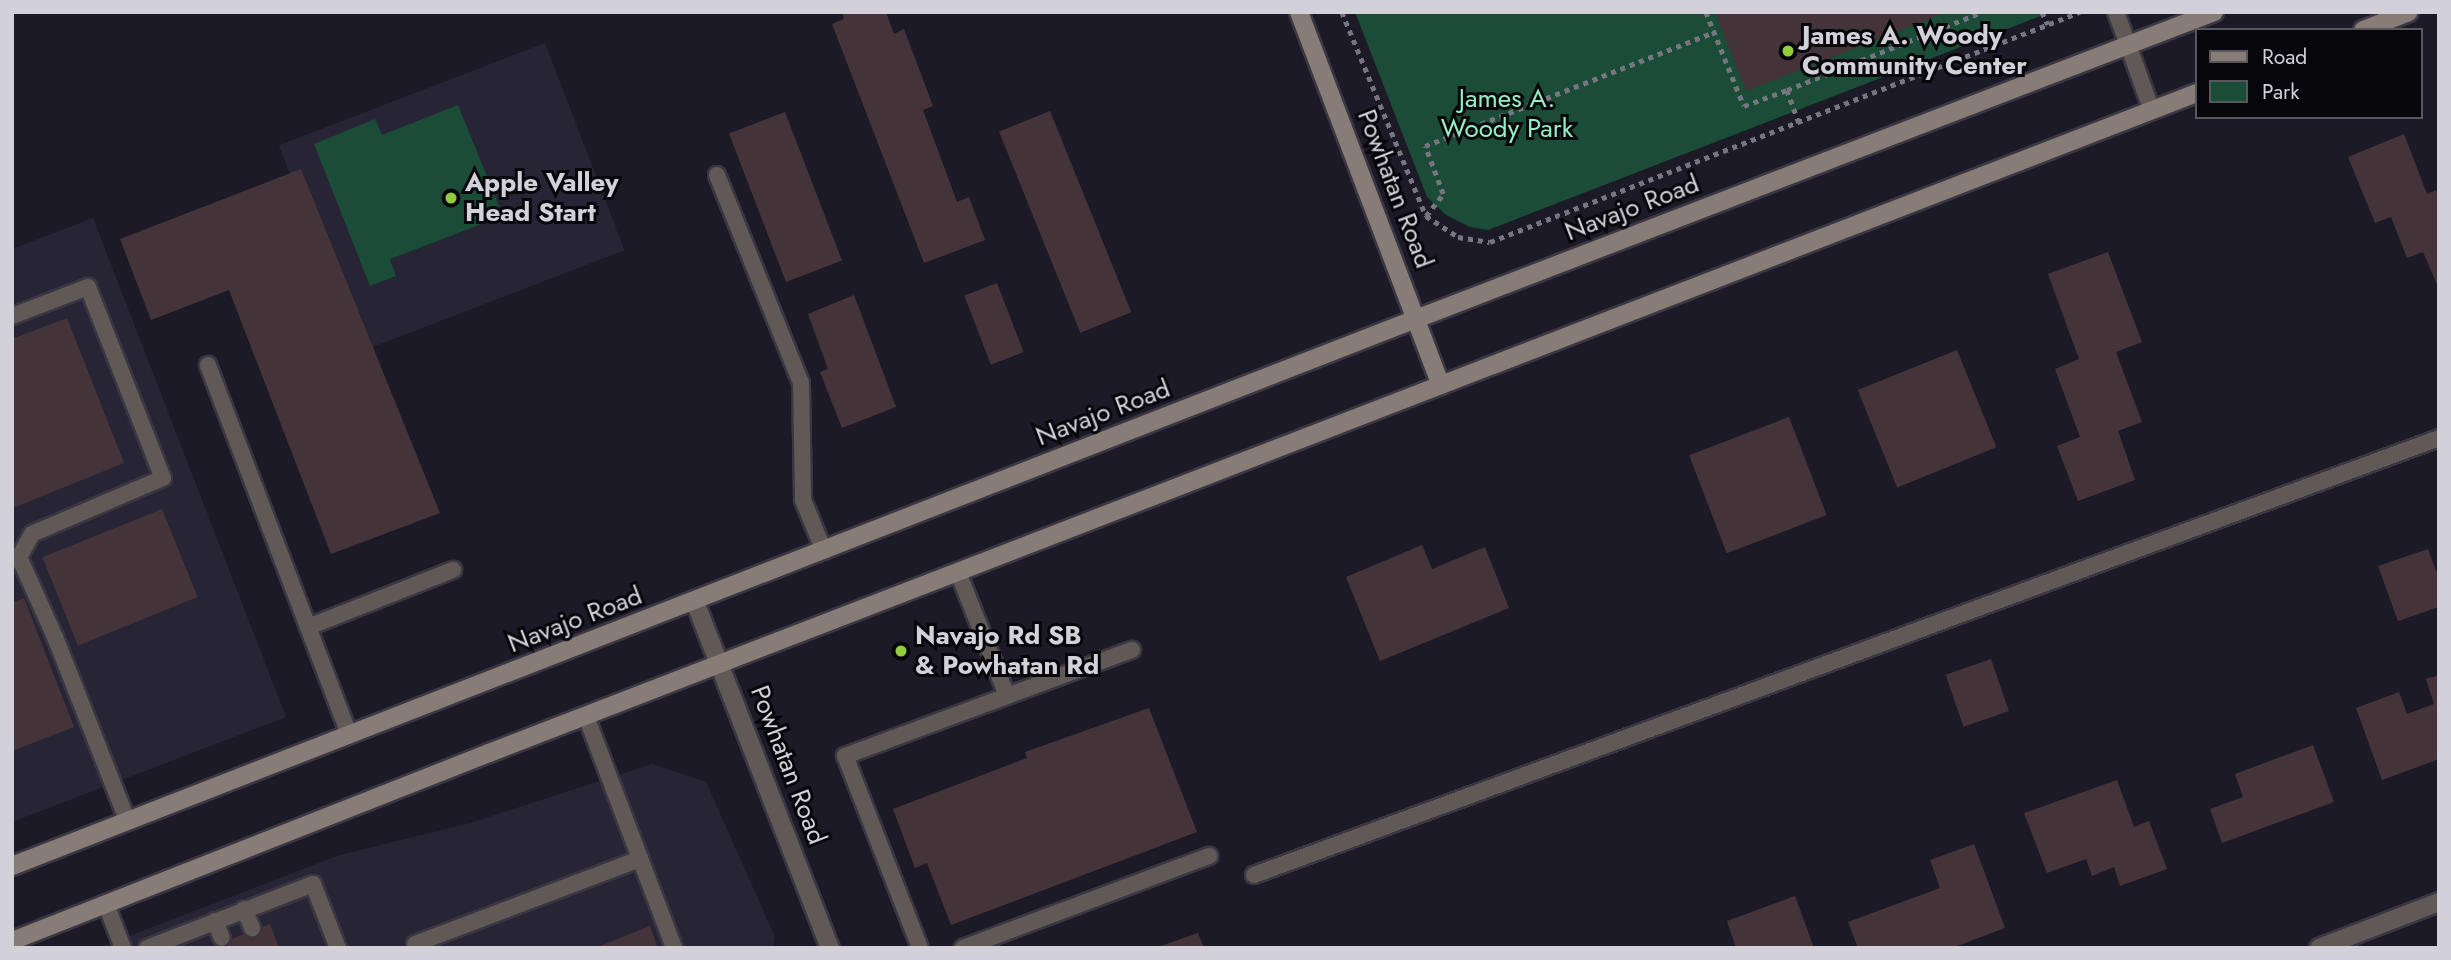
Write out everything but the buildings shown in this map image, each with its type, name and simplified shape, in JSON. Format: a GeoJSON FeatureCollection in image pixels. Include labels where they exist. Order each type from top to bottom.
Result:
{"type":"FeatureCollection","features":[{"type":"Feature","properties":{"kind":"main road","name":"Powhatan Road"},"geometry":{"type":"LineString","coordinates":[[1299,12],[1441,385]]}},
{"type":"Feature","properties":{"kind":"main road","name":"Navajo Road"},"geometry":{"type":"LineString","coordinates":[[12,866],[1416,319],[2214,12]]}},
{"type":"Feature","properties":{"kind":"main road"},"geometry":{"type":"LineString","coordinates":[[2368,28],[2409,12]]}},
{"type":"Feature","properties":{"kind":"main road"},"geometry":{"type":"LineString","coordinates":[[12,941],[2196,93]]}},
{"type":"Feature","properties":{"kind":"street","name":"Powhatan Road"},"geometry":{"type":"LineString","coordinates":[[695,602],[830,948]]}},
{"type":"Feature","properties":{"kind":"street"},"geometry":{"type":"LineString","coordinates":[[2319,948],[2439,902]]}},
{"type":"Feature","properties":{"kind":"lane"},"geometry":{"type":"LineString","coordinates":[[2116,12],[2152,111]]}},
{"type":"Feature","properties":{"kind":"lane"},"geometry":{"type":"LineString","coordinates":[[717,174],[801,383],[803,500],[824,551]]}},
{"type":"Feature","properties":{"kind":"lane"},"geometry":{"type":"LineString","coordinates":[[12,316],[88,287],[163,478],[32,534],[15,559],[55,637],[127,820]]}},
{"type":"Feature","properties":{"kind":"lane"},"geometry":{"type":"LineString","coordinates":[[208,365],[349,735]]}},
{"type":"Feature","properties":{"kind":"lane"},"geometry":{"type":"LineString","coordinates":[[1254,875],[2439,438]]}},
{"type":"Feature","properties":{"kind":"lane"},"geometry":{"type":"LineString","coordinates":[[309,627],[453,570]]}},
{"type":"Feature","properties":{"kind":"lane"},"geometry":{"type":"LineString","coordinates":[[958,572],[1007,696]]}},
{"type":"Feature","properties":{"kind":"lane"},"geometry":{"type":"LineString","coordinates":[[920,948],[845,756],[1132,650]]}},
{"type":"Feature","properties":{"kind":"lane"},"geometry":{"type":"LineString","coordinates":[[586,716],[674,948]]}},
{"type":"Feature","properties":{"kind":"lane"},"geometry":{"type":"LineString","coordinates":[[963,948],[1209,856]]}},
{"type":"Feature","properties":{"kind":"lane"},"geometry":{"type":"LineString","coordinates":[[415,944],[640,859]]}},
{"type":"Feature","properties":{"kind":"lane"},"geometry":{"type":"LineString","coordinates":[[147,948],[166,944],[215,920],[313,884],[338,948]]}},
{"type":"Feature","properties":{"kind":"lane"},"geometry":{"type":"LineString","coordinates":[[106,904],[124,948]]}},
{"type":"Feature","properties":{"kind":"lane"},"geometry":{"type":"LineString","coordinates":[[244,909],[251,928]]}},
{"type":"Feature","properties":{"kind":"lane"},"geometry":{"type":"LineString","coordinates":[[215,920],[222,938]]}},
{"type":"Feature","properties":{"kind":"lane"},"geometry":{"type":"LineString","coordinates":[[190,931],[196,948]]}},
{"type":"Feature","properties":{"kind":"path"},"geometry":{"type":"LineString","coordinates":[[1342,12],[1426,216],[1458,237],[1490,242],[2080,12]]}},
{"type":"Feature","properties":{"kind":"path"},"geometry":{"type":"LineString","coordinates":[[1706,12],[1744,106],[1982,12]]}},
{"type":"Feature","properties":{"kind":"path"},"geometry":{"type":"LineString","coordinates":[[2042,12],[2048,25]]}},
{"type":"Feature","properties":{"kind":"path"},"geometry":{"type":"LineString","coordinates":[[1426,216],[1443,194],[1425,146],[1715,32]]}},
{"type":"Feature","properties":{"kind":"path"},"geometry":{"type":"LineString","coordinates":[[1787,90],[1799,123]]}},
{"type":"Feature","properties":{"kind":"shaded area","name":"Apple Valley Head Start"},"geometry":{"type":"Polygon","coordinates":[[[545,43],[625,250],[358,352],[279,145],[545,43]]]}},
{"type":"Feature","properties":{"kind":"shaded area"},"geometry":{"type":"Polygon","coordinates":[[[93,218],[286,717],[12,822],[12,249],[93,218]]]}},
{"type":"Feature","properties":{"kind":"shaded area"},"geometry":{"type":"Polygon","coordinates":[[[652,764],[706,782],[775,937],[772,948],[98,948],[337,856],[470,823],[652,764]]]}},
{"type":"Feature","properties":{"kind":"green space","name":"James A. Woody Park"},"geometry":{"type":"Polygon","coordinates":[[[1355,12],[2051,12],[1488,230],[1470,227],[1446,215],[1427,197],[1355,12]]]}},
{"type":"Feature","properties":{"kind":"green space"},"geometry":{"type":"Polygon","coordinates":[[[458,105],[503,216],[390,259],[396,276],[370,286],[314,144],[375,119],[382,135],[458,105]]]}},
{"type":"Feature","properties":{"kind":"place","name":"James A. Woody Community Center"},"geometry":{"type":"Point","coordinates":[1788,51]}},
{"type":"Feature","properties":{"kind":"place","name":"Apple Valley Head Start"},"geometry":{"type":"Point","coordinates":[451,198]}},
{"type":"Feature","properties":{"kind":"place","name":"Navajo Rd SB & Powhatan Rd"},"geometry":{"type":"Point","coordinates":[901,651]}}]}
